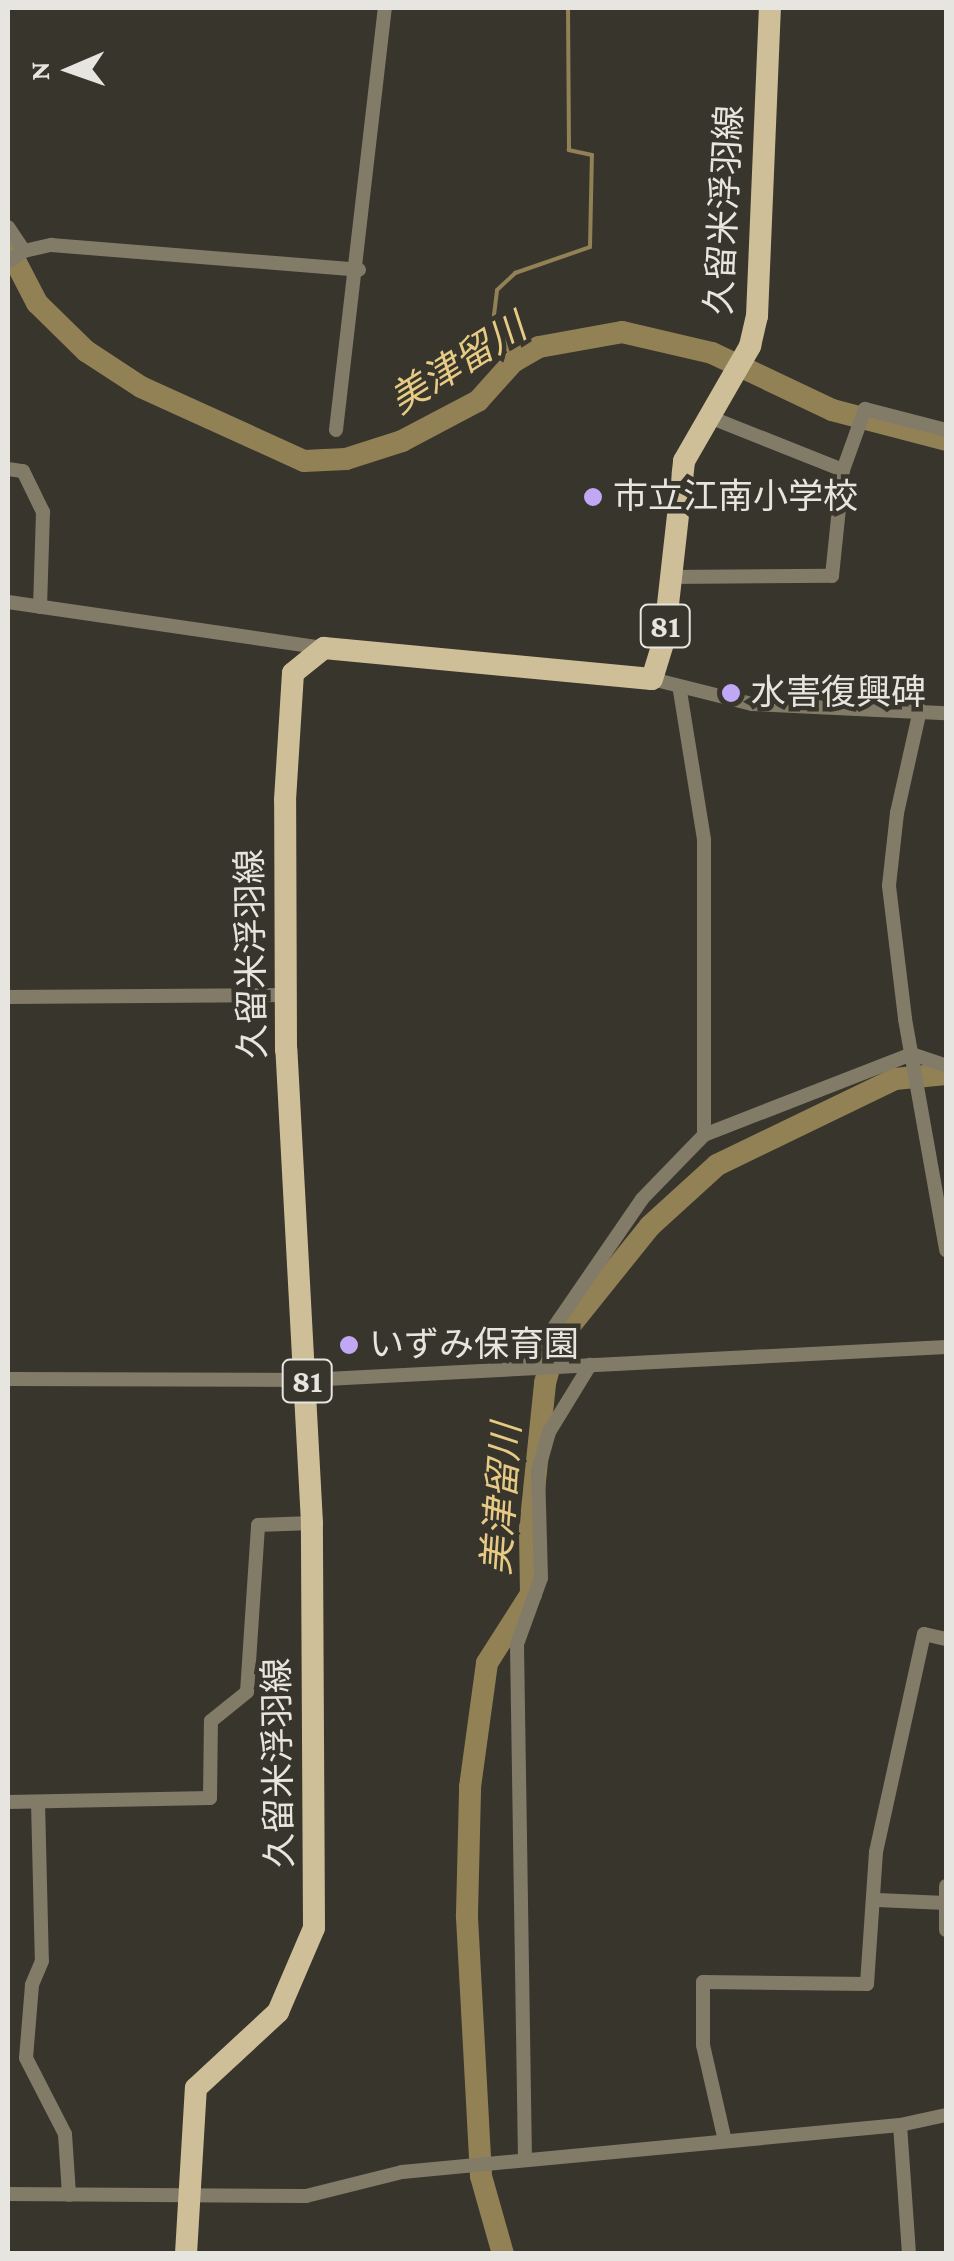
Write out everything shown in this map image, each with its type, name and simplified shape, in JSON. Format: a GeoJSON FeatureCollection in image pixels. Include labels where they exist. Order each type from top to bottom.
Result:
{"type":"FeatureCollection","features":[{"type":"Feature","properties":{"kind":"main road","name":"久留米浮羽線"},"geometry":{"type":"LineString","coordinates":[[652,679],[664,640],[684,461],[750,346],[762,273],[770,8]]}},
{"type":"Feature","properties":{"kind":"main road","name":"久留米浮羽線"},"geometry":{"type":"LineString","coordinates":[[186,2254],[196,2088],[278,2012],[314,1928],[312,1523],[286,1050],[289,688],[301,662],[324,648]]}},
{"type":"Feature","properties":{"kind":"main road","name":"81"},"geometry":{"type":"LineString","coordinates":[[324,648],[652,679]]}},
{"type":"Feature","properties":{"kind":"street"},"geometry":{"type":"LineString","coordinates":[[336,430],[359,270],[385,8]]}},
{"type":"Feature","properties":{"kind":"street"},"geometry":{"type":"LineString","coordinates":[[8,228],[17,256],[51,245],[359,270]]}},
{"type":"Feature","properties":{"kind":"street"},"geometry":{"type":"LineString","coordinates":[[714,406],[843,470]]}},
{"type":"Feature","properties":{"kind":"street"},"geometry":{"type":"LineString","coordinates":[[670,577],[832,576],[843,470],[866,409],[946,430]]}},
{"type":"Feature","properties":{"kind":"street"},"geometry":{"type":"LineString","coordinates":[[8,469],[23,471],[43,512],[40,606]]}},
{"type":"Feature","properties":{"kind":"street"},"geometry":{"type":"LineString","coordinates":[[8,602],[324,648]]}},
{"type":"Feature","properties":{"kind":"street"},"geometry":{"type":"LineString","coordinates":[[652,679],[680,691],[752,704],[946,713]]}},
{"type":"Feature","properties":{"kind":"street"},"geometry":{"type":"LineString","coordinates":[[680,691],[704,840],[704,1135]]}},
{"type":"Feature","properties":{"kind":"street"},"geometry":{"type":"LineString","coordinates":[[920,710],[889,866],[913,1057],[946,1250]]}},
{"type":"Feature","properties":{"kind":"street"},"geometry":{"type":"LineString","coordinates":[[8,997],[288,996]]}},
{"type":"Feature","properties":{"kind":"street"},"geometry":{"type":"LineString","coordinates":[[526,1368],[632,1212],[704,1135],[913,1057],[946,1066]]}},
{"type":"Feature","properties":{"kind":"street"},"geometry":{"type":"LineString","coordinates":[[8,1379],[306,1380],[946,1347]]}},
{"type":"Feature","properties":{"kind":"street"},"geometry":{"type":"LineString","coordinates":[[526,2160],[516,1644],[541,1578],[538,1470],[549,1432],[582,1365]]}},
{"type":"Feature","properties":{"kind":"street"},"geometry":{"type":"LineString","coordinates":[[8,1802],[210,1798],[211,1721],[246,1692],[258,1524],[312,1523]]}},
{"type":"Feature","properties":{"kind":"street"},"geometry":{"type":"LineString","coordinates":[[725,2141],[703,2045],[703,1982],[867,1984],[877,1900],[876,1852],[924,1634],[946,1639]]}},
{"type":"Feature","properties":{"kind":"street"},"geometry":{"type":"LineString","coordinates":[[38,1802],[42,1961],[32,1984],[26,2058],[66,2134],[69,2194]]}},
{"type":"Feature","properties":{"kind":"street"},"geometry":{"type":"LineString","coordinates":[[946,1886],[946,1930]]}},
{"type":"Feature","properties":{"kind":"street"},"geometry":{"type":"LineString","coordinates":[[877,1900],[946,1903]]}},
{"type":"Feature","properties":{"kind":"street"},"geometry":{"type":"LineString","coordinates":[[8,2194],[306,2196],[402,2172],[900,2125],[946,2115]]}},
{"type":"Feature","properties":{"kind":"street"},"geometry":{"type":"LineString","coordinates":[[900,2125],[909,2254]]}},
{"type":"Feature","properties":{"kind":"waterway"},"geometry":{"type":"LineString","coordinates":[[513,362],[494,315],[497,290],[515,273],[590,247],[592,155],[569,150],[568,8]]}},
{"type":"Feature","properties":{"kind":"waterway","name":"美津留川"},"geometry":{"type":"LineString","coordinates":[[8,247],[37,303],[86,351],[141,387],[304,461],[346,459],[402,441],[478,401],[513,362],[539,347],[622,332],[712,353],[832,410],[946,440]]}},
{"type":"Feature","properties":{"kind":"waterway","name":"美津留川"},"geometry":{"type":"LineString","coordinates":[[503,2254],[481,2176],[467,1914],[470,1787],[487,1663],[531,1594],[530,1529],[545,1383],[556,1343],[650,1226],[717,1165],[895,1079],[946,1074]]}},
{"type":"Feature","properties":{"kind":"place","name":"市立江南小学校"},"geometry":{"type":"Point","coordinates":[593,497]}},
{"type":"Feature","properties":{"kind":"place","name":"水害復興碑"},"geometry":{"type":"Point","coordinates":[731,693]}},
{"type":"Feature","properties":{"kind":"place","name":"いずみ保育園"},"geometry":{"type":"Point","coordinates":[349,1345]}}]}
